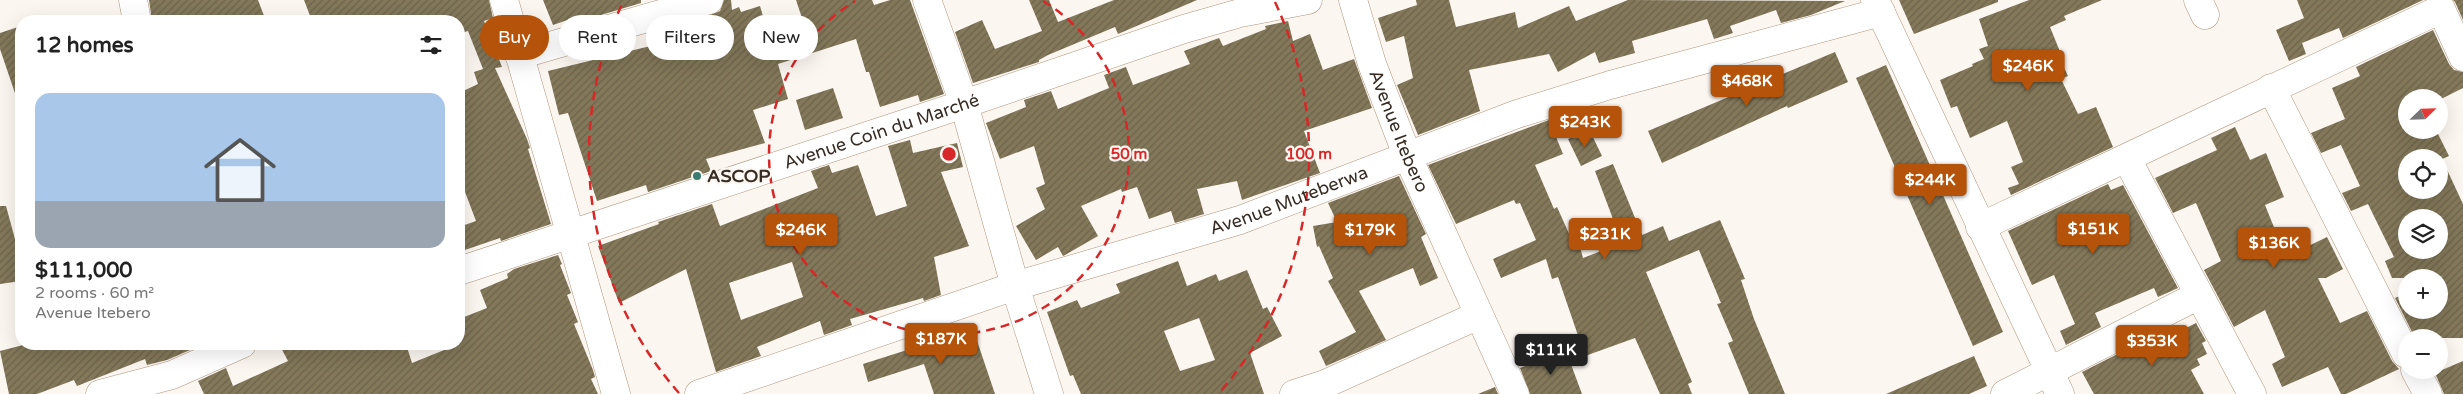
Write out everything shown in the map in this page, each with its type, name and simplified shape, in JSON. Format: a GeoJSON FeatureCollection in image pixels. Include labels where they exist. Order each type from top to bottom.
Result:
{"type":"FeatureCollection","features":[{"type":"Feature","properties":{"kind":"street"},"geometry":{"type":"LineString","coordinates":[[133,0],[136,15]]}},
{"type":"Feature","properties":{"kind":"street"},"geometry":{"type":"LineString","coordinates":[[504,0],[508,15]]}},
{"type":"Feature","properties":{"kind":"street"},"geometry":{"type":"LineString","coordinates":[[549,46],[709,0]]}},
{"type":"Feature","properties":{"kind":"street"},"geometry":{"type":"LineString","coordinates":[[926,0],[964,104],[1015,286],[1049,394]]}},
{"type":"Feature","properties":{"kind":"street","name":"Avenue Coin du Marché"},"geometry":{"type":"LineString","coordinates":[[465,269],[1184,29],[1240,13],[1308,0]]}},
{"type":"Feature","properties":{"kind":"street","name":"Avenue Itebero"},"geometry":{"type":"LineString","coordinates":[[1353,0],[1372,64],[1406,155],[1515,394]]}},
{"type":"Feature","properties":{"kind":"street"},"geometry":{"type":"LineString","coordinates":[[1878,6],[2054,383]]}},
{"type":"Feature","properties":{"kind":"street","name":"Avenue Muteberwa"},"geometry":{"type":"LineString","coordinates":[[699,394],[1015,286],[1240,220],[1406,155],[1518,114],[1878,6]]}},
{"type":"Feature","properties":{"kind":"street"},"geometry":{"type":"LineString","coordinates":[[1980,227],[2441,9],[2463,57]]}},
{"type":"Feature","properties":{"kind":"street"},"geometry":{"type":"LineString","coordinates":[[520,60],[572,234],[616,394]]}},
{"type":"Feature","properties":{"kind":"street"},"geometry":{"type":"LineString","coordinates":[[2271,88],[2398,338]]}},
{"type":"Feature","properties":{"kind":"street"},"geometry":{"type":"LineString","coordinates":[[2126,159],[2252,394]]}},
{"type":"Feature","properties":{"kind":"street"},"geometry":{"type":"LineString","coordinates":[[2005,394],[2054,383],[2199,295]]}},
{"type":"Feature","properties":{"kind":"street"},"geometry":{"type":"LineString","coordinates":[[1294,394],[1325,384],[1479,315]]}},
{"type":"Feature","properties":{"kind":"street"},"geometry":{"type":"LineString","coordinates":[[100,394],[172,385],[227,350]]}},
{"type":"Feature","properties":{"kind":"street"},"geometry":{"type":"LineString","coordinates":[[2420,379],[2428,394]]}},
{"type":"Feature","properties":{"kind":"building"},"geometry":{"type":"Polygon","coordinates":[[[149,0],[258,0],[264,15],[151,15],[149,0]]]}},
{"type":"Feature","properties":{"kind":"building"},"geometry":{"type":"Polygon","coordinates":[[[304,0],[489,0],[492,15],[480,15],[480,60],[499,60],[502,67],[495,68],[527,139],[530,148],[528,149],[551,224],[501,241],[500,238],[465,250],[465,225],[476,221],[465,192],[465,90],[478,84],[474,72],[483,69],[468,31],[465,32],[465,15],[310,15],[304,0]]]}},
{"type":"Feature","properties":{"kind":"building"},"geometry":{"type":"Polygon","coordinates":[[[543,0],[641,0],[641,3],[601,15],[559,15],[559,23],[553,25],[543,0]]]}},
{"type":"Feature","properties":{"kind":"building"},"geometry":{"type":"Polygon","coordinates":[[[724,0],[731,0],[732,10],[739,7],[741,12],[760,6],[763,15],[744,15],[744,60],[790,60],[778,64],[788,99],[753,110],[765,143],[706,159],[711,171],[648,192],[646,185],[597,201],[568,113],[559,115],[548,71],[593,60],[636,60],[636,50],[646,47],[646,60],[734,60],[734,15],[710,15],[720,11],[724,0]]]}},
{"type":"Feature","properties":{"kind":"building"},"geometry":{"type":"Polygon","coordinates":[[[796,0],[872,0],[874,5],[890,0],[910,0],[944,94],[920,102],[918,95],[880,107],[869,72],[866,72],[856,39],[818,51],[818,15],[801,15],[796,0]]]}},
{"type":"Feature","properties":{"kind":"building"},"geometry":{"type":"Polygon","coordinates":[[[1029,0],[1049,0],[1058,22],[1114,0],[1197,0],[1118,34],[1115,27],[1048,55],[1039,60],[1039,62],[973,83],[955,32],[982,20],[995,49],[1042,31],[1029,0]]]}},
{"type":"Feature","properties":{"kind":"building"},"geometry":{"type":"Polygon","coordinates":[[[1416,0],[1449,0],[1456,27],[1515,12],[1518,28],[1569,6],[1576,21],[1628,0],[1845,1],[1811,15],[1781,23],[1776,10],[1730,26],[1733,33],[1714,39],[1707,19],[1632,41],[1635,53],[1599,63],[1595,52],[1558,72],[1549,54],[1469,70],[1480,111],[1418,135],[1397,85],[1413,78],[1404,36],[1386,42],[1378,18],[1417,5],[1416,0]]]}},
{"type":"Feature","properties":{"kind":"building"},"geometry":{"type":"Polygon","coordinates":[[[1899,0],[1998,0],[1998,2],[1914,34],[1899,0]]]}},
{"type":"Feature","properties":{"kind":"building"},"geometry":{"type":"Polygon","coordinates":[[[2029,0],[2102,0],[2064,16],[2066,20],[2050,27],[2063,59],[2060,60],[2068,76],[2061,79],[2078,114],[2096,107],[2113,147],[2011,195],[2008,188],[2019,184],[2011,167],[2023,162],[2007,121],[1970,138],[1957,106],[1951,108],[1940,80],[1973,66],[1972,64],[1984,59],[1979,49],[1988,46],[1979,19],[2029,0]]]}},
{"type":"Feature","properties":{"kind":"building"},"geometry":{"type":"Polygon","coordinates":[[[2297,0],[2423,0],[2343,38],[2339,28],[2302,43],[2306,54],[2289,61],[2276,30],[2304,18],[2297,0]]]}},
{"type":"Feature","properties":{"kind":"building"},"geometry":{"type":"Polygon","coordinates":[[[2453,0],[2463,0],[2463,20],[2455,2],[2453,0]]]}},
{"type":"Feature","properties":{"kind":"building"},"geometry":{"type":"Polygon","coordinates":[[[1288,21],[1293,41],[1310,34],[1323,70],[1354,59],[1372,108],[1304,131],[1320,173],[1242,200],[1237,181],[1197,189],[1204,214],[1175,223],[1171,211],[1149,219],[1137,187],[1122,192],[1121,189],[1081,206],[1098,236],[1063,256],[1058,247],[1036,260],[1016,226],[1045,209],[1036,188],[1045,184],[1034,146],[1000,159],[986,123],[1026,107],[1024,100],[1051,91],[1058,109],[1109,88],[1104,75],[1126,67],[1133,85],[1190,64],[1184,51],[1219,38],[1223,46],[1266,29],[1265,26],[1288,21]]]}},
{"type":"Feature","properties":{"kind":"building"},"geometry":{"type":"Polygon","coordinates":[[[15,28],[15,93],[0,49],[0,33],[15,28]]]}},
{"type":"Feature","properties":{"kind":"building"},"geometry":{"type":"Polygon","coordinates":[[[2433,30],[2449,64],[2454,70],[2463,72],[2463,88],[2448,96],[2448,89],[2398,89],[2398,139],[2440,139],[2446,149],[2398,149],[2398,199],[2448,199],[2448,172],[2463,204],[2463,338],[2448,338],[2448,329],[2410,329],[2406,319],[2448,319],[2448,269],[2398,269],[2398,278],[2392,278],[2385,261],[2394,257],[2368,204],[2351,211],[2342,193],[2360,186],[2341,145],[2321,153],[2311,133],[2345,119],[2332,88],[2360,76],[2356,67],[2433,30]]]}},
{"type":"Feature","properties":{"kind":"building"},"geometry":{"type":"Polygon","coordinates":[[[1835,52],[1848,82],[1788,108],[1787,106],[1662,163],[1648,131],[1835,52]]]}},
{"type":"Feature","properties":{"kind":"building"},"geometry":{"type":"Polygon","coordinates":[[[1886,65],[2003,332],[1973,346],[1856,78],[1886,65]]]}},
{"type":"Feature","properties":{"kind":"building"},"geometry":{"type":"Polygon","coordinates":[[[833,88],[843,118],[805,130],[796,100],[833,88]]]}},
{"type":"Feature","properties":{"kind":"building"},"geometry":{"type":"Polygon","coordinates":[[[1549,120],[1563,154],[1535,165],[1554,209],[1557,207],[1571,238],[1577,236],[1583,258],[1622,243],[1595,171],[1613,164],[1642,235],[1663,226],[1669,241],[1720,220],[1745,279],[1741,280],[1754,319],[1785,394],[1749,394],[1728,343],[1733,341],[1717,304],[1721,303],[1699,250],[1646,272],[1692,382],[1688,384],[1692,394],[1660,394],[1635,338],[1585,356],[1558,277],[1552,279],[1546,259],[1501,278],[1493,259],[1536,240],[1520,203],[1516,204],[1514,200],[1456,224],[1428,165],[1549,120]]]}},
{"type":"Feature","properties":{"kind":"building"},"geometry":{"type":"Polygon","coordinates":[[[2235,127],[2250,160],[2266,153],[2284,197],[2265,205],[2286,257],[2327,237],[2343,269],[2326,278],[2318,278],[2340,323],[2367,311],[2398,369],[2346,394],[2341,394],[2328,367],[2282,387],[2272,364],[2285,357],[2265,310],[2234,327],[2204,270],[2221,261],[2196,203],[2173,213],[2155,178],[2217,150],[2211,138],[2235,127]]]}},
{"type":"Feature","properties":{"kind":"building"},"geometry":{"type":"Polygon","coordinates":[[[1589,129],[1602,156],[1581,166],[1568,139],[1589,129]]]}},
{"type":"Feature","properties":{"kind":"building"},"geometry":{"type":"Polygon","coordinates":[[[910,140],[913,153],[957,143],[963,167],[941,172],[969,246],[934,257],[941,295],[924,301],[923,298],[850,319],[852,325],[824,335],[820,321],[757,347],[761,356],[716,372],[686,269],[619,303],[598,246],[659,224],[658,222],[712,204],[720,226],[818,188],[811,171],[829,165],[832,173],[858,165],[876,216],[907,206],[888,146],[910,140]],[[792,262],[729,283],[741,320],[803,297],[792,262]]]}},
{"type":"Feature","properties":{"kind":"building"},"geometry":{"type":"Polygon","coordinates":[[[1399,176],[1426,234],[1421,237],[1438,278],[1420,286],[1413,268],[1359,291],[1386,340],[1326,366],[1319,351],[1356,332],[1328,281],[1333,278],[1319,246],[1317,247],[1313,226],[1337,222],[1328,203],[1399,176]]]}},
{"type":"Feature","properties":{"kind":"building"},"geometry":{"type":"Polygon","coordinates":[[[2108,184],[2111,190],[2123,185],[2178,288],[2158,297],[2154,288],[2095,313],[2101,327],[2066,345],[2060,331],[2075,324],[2054,275],[2032,285],[2008,231],[2108,184]]]}},
{"type":"Feature","properties":{"kind":"building"},"geometry":{"type":"Polygon","coordinates":[[[0,206],[6,206],[15,239],[15,282],[0,284],[0,206]]]}},
{"type":"Feature","properties":{"kind":"building"},"geometry":{"type":"Polygon","coordinates":[[[558,255],[571,293],[567,295],[578,322],[574,324],[593,370],[595,377],[591,379],[598,394],[204,394],[198,381],[226,368],[233,386],[288,361],[282,350],[408,350],[412,363],[444,350],[465,350],[465,317],[487,308],[480,290],[508,278],[507,274],[514,269],[558,255]]]}},
{"type":"Feature","properties":{"kind":"building"},"geometry":{"type":"Polygon","coordinates":[[[1178,261],[1187,286],[1216,274],[1219,281],[1247,270],[1263,309],[1267,307],[1282,336],[1250,353],[1264,394],[1081,394],[1073,375],[1070,376],[1047,312],[1077,300],[1081,308],[1120,293],[1116,284],[1178,261]],[[1199,318],[1164,331],[1180,371],[1215,360],[1199,318]]]}},
{"type":"Feature","properties":{"kind":"building"},"geometry":{"type":"Polygon","coordinates":[[[2196,323],[2206,341],[2202,343],[2207,354],[2197,359],[2200,365],[2191,370],[2204,394],[2094,394],[2082,372],[2157,334],[2160,341],[2196,323]]]}},
{"type":"Feature","properties":{"kind":"building"},"geometry":{"type":"Polygon","coordinates":[[[973,329],[995,394],[934,394],[924,364],[868,382],[863,364],[973,329]]]}},
{"type":"Feature","properties":{"kind":"building"},"geometry":{"type":"Polygon","coordinates":[[[15,347],[15,350],[190,350],[167,360],[147,365],[145,359],[77,386],[74,380],[37,394],[9,394],[0,351],[15,347]]]}},
{"type":"Feature","properties":{"kind":"building"},"geometry":{"type":"Polygon","coordinates":[[[1566,351],[1582,394],[1530,394],[1520,368],[1566,351]]]}},
{"type":"Feature","properties":{"kind":"building"},"geometry":{"type":"Polygon","coordinates":[[[1974,356],[1987,386],[1969,394],[1886,394],[1974,356]]]}},
{"type":"Feature","properties":{"kind":"building"},"geometry":{"type":"Polygon","coordinates":[[[2463,361],[2463,394],[2444,394],[2438,379],[2448,379],[2448,367],[2463,361]]]}},
{"type":"Feature","properties":{"kind":"building"},"geometry":{"type":"Polygon","coordinates":[[[1495,387],[1498,394],[1478,394],[1495,387]]]}},
{"type":"Feature","properties":{"kind":"place","name":"ASCOP"},"geometry":{"type":"Point","coordinates":[697,176]}}]}
